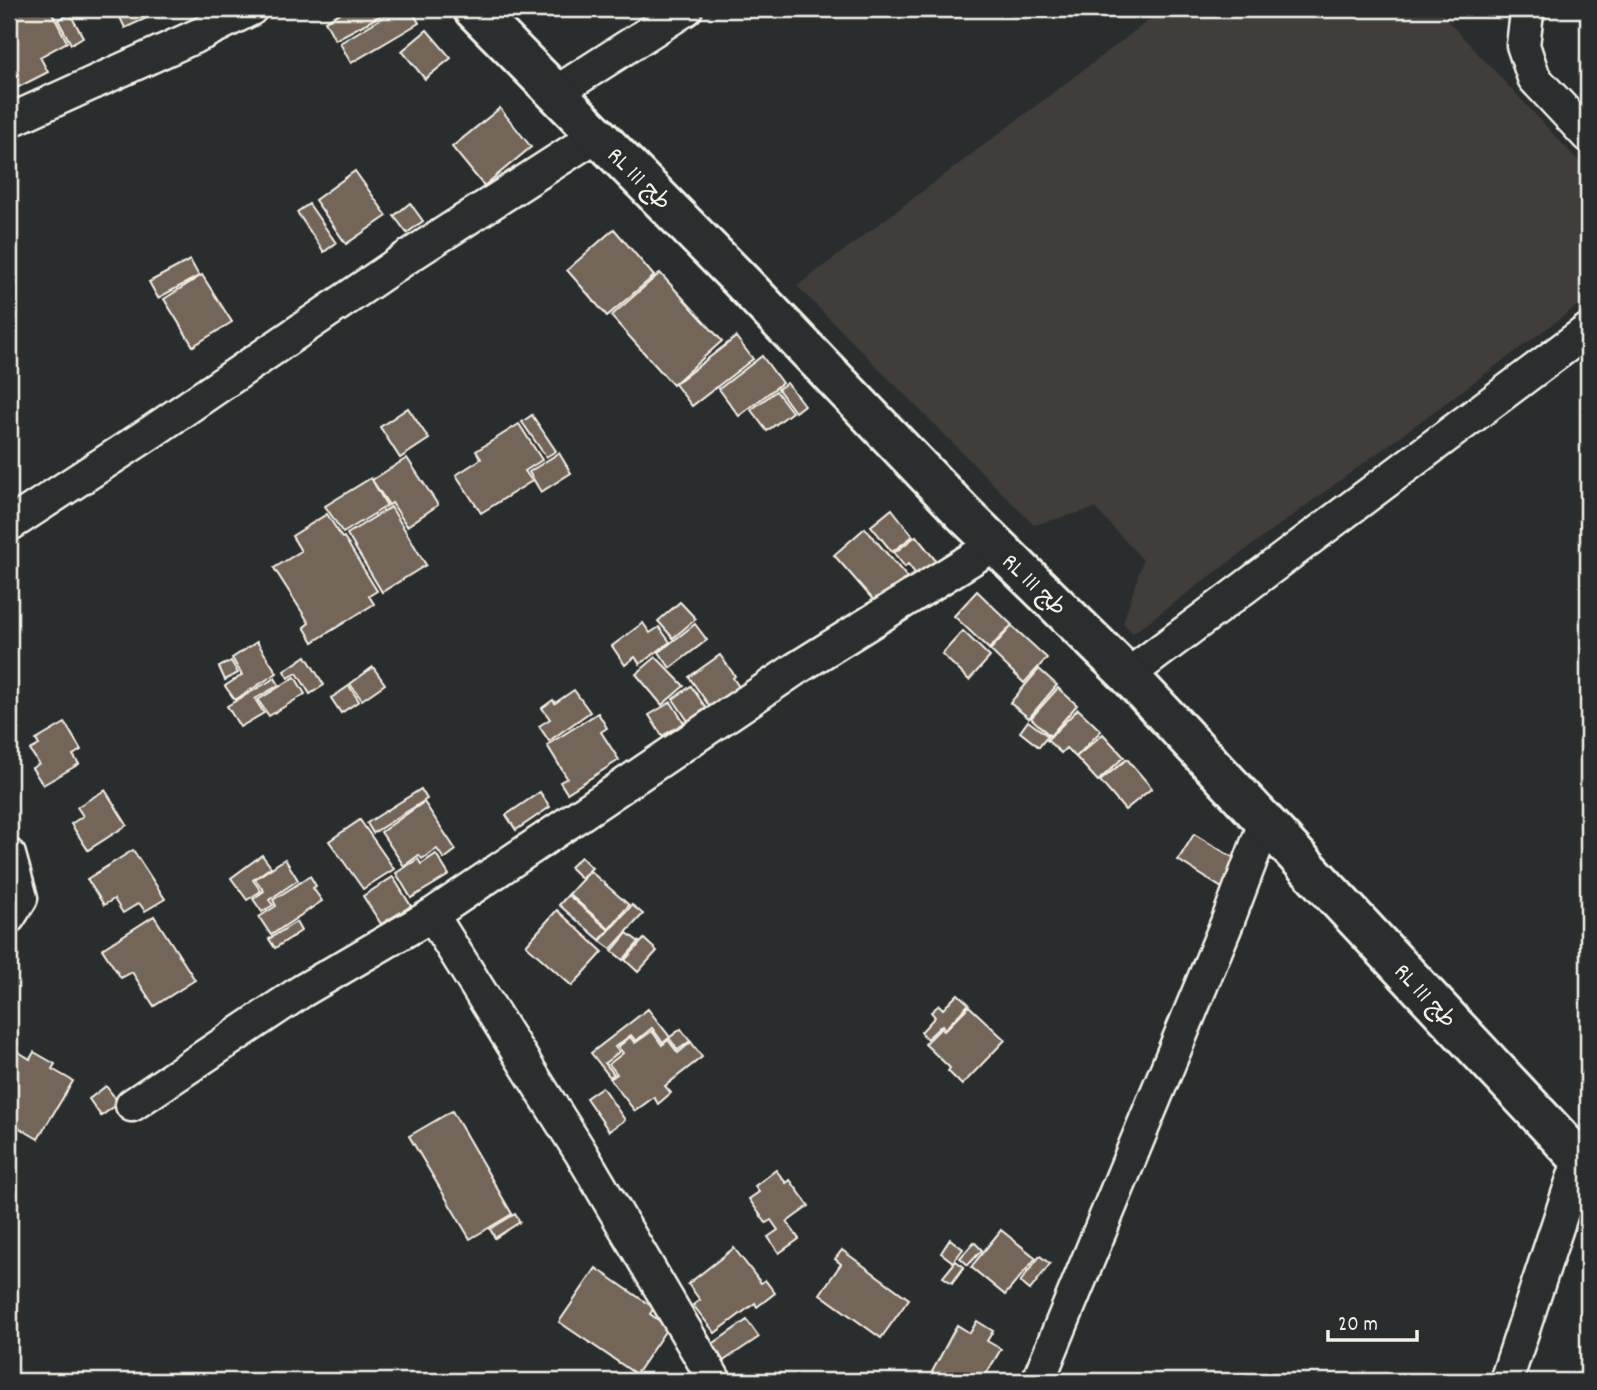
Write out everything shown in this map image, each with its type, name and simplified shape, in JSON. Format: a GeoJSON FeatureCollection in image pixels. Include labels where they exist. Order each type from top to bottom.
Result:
{"type":"FeatureCollection","features":[{"type":"Feature","properties":{"kind":"street"},"geometry":{"type":"LineString","coordinates":[[9,121],[251,9]]}},
{"type":"Feature","properties":{"kind":"street","name":"RL طج 111"},"geometry":{"type":"LineString","coordinates":[[473,9],[744,284],[995,545],[1128,675],[1584,1163]]}},
{"type":"Feature","properties":{"kind":"street"},"geometry":{"type":"LineString","coordinates":[[555,93],[686,9]]}},
{"type":"Feature","properties":{"kind":"street"},"geometry":{"type":"LineString","coordinates":[[1530,9],[1527,13],[1523,45],[1535,78],[1588,136]]}},
{"type":"Feature","properties":{"kind":"street"},"geometry":{"type":"LineString","coordinates":[[9,525],[406,258],[597,135]]}},
{"type":"Feature","properties":{"kind":"street"},"geometry":{"type":"LineString","coordinates":[[1128,675],[1588,330]]}},
{"type":"Feature","properties":{"kind":"street"},"geometry":{"type":"LineString","coordinates":[[132,1105],[302,992],[432,915],[794,670],[995,545]]}},
{"type":"Feature","properties":{"kind":"street"},"geometry":{"type":"LineString","coordinates":[[1038,1381],[1222,936],[1265,823]]}},
{"type":"Feature","properties":{"kind":"street"},"geometry":{"type":"LineString","coordinates":[[9,855],[21,898],[9,917]]}},
{"type":"Feature","properties":{"kind":"street"},"geometry":{"type":"LineString","coordinates":[[432,915],[581,1153],[715,1381]]}},
{"type":"Feature","properties":{"kind":"street"},"geometry":{"type":"LineString","coordinates":[[1506,1381],[1584,1163]]}},
{"type":"Feature","properties":{"kind":"shaded area"},"geometry":{"type":"Polygon","coordinates":[[[1164,9],[1451,9],[1443,16],[1588,171],[1588,298],[1133,633],[1123,623],[1143,560],[1095,508],[1034,525],[797,286],[1164,9]]]}},
{"type":"Feature","properties":{"kind":"building"},"geometry":{"type":"Polygon","coordinates":[[[9,9],[50,9],[67,42],[40,57],[48,72],[13,90],[9,81],[9,9]]]}},
{"type":"Feature","properties":{"kind":"building"},"geometry":{"type":"Polygon","coordinates":[[[104,9],[166,9],[125,28],[117,11],[107,16],[104,9]]]}},
{"type":"Feature","properties":{"kind":"building"},"geometry":{"type":"Polygon","coordinates":[[[347,9],[393,9],[335,40],[325,21],[347,9]]]}},
{"type":"Feature","properties":{"kind":"building"},"geometry":{"type":"Polygon","coordinates":[[[397,9],[411,9],[419,23],[351,63],[340,43],[397,9]]]}},
{"type":"Feature","properties":{"kind":"building"},"geometry":{"type":"Polygon","coordinates":[[[70,14],[83,37],[71,44],[58,20],[70,14]]]}},
{"type":"Feature","properties":{"kind":"building"},"geometry":{"type":"Polygon","coordinates":[[[427,30],[451,58],[425,79],[402,51],[427,30]]]}},
{"type":"Feature","properties":{"kind":"building"},"geometry":{"type":"Polygon","coordinates":[[[500,108],[531,147],[484,186],[452,147],[500,108]]]}},
{"type":"Feature","properties":{"kind":"building"},"geometry":{"type":"Polygon","coordinates":[[[355,171],[387,216],[346,244],[315,200],[355,171]]]}},
{"type":"Feature","properties":{"kind":"building"},"geometry":{"type":"Polygon","coordinates":[[[410,203],[423,221],[407,233],[394,216],[410,203]]]}},
{"type":"Feature","properties":{"kind":"building"},"geometry":{"type":"Polygon","coordinates":[[[309,204],[336,243],[324,252],[297,212],[309,204]]]}},
{"type":"Feature","properties":{"kind":"building"},"geometry":{"type":"Polygon","coordinates":[[[614,229],[654,276],[607,316],[567,270],[614,229]]]}},
{"type":"Feature","properties":{"kind":"building"},"geometry":{"type":"Polygon","coordinates":[[[190,260],[199,276],[158,298],[149,282],[190,260]]]}},
{"type":"Feature","properties":{"kind":"building"},"geometry":{"type":"Polygon","coordinates":[[[660,273],[722,341],[673,385],[611,316],[660,273]]]}},
{"type":"Feature","properties":{"kind":"building"},"geometry":{"type":"Polygon","coordinates":[[[202,275],[232,322],[193,346],[164,299],[202,275]]]}},
{"type":"Feature","properties":{"kind":"building"},"geometry":{"type":"Polygon","coordinates":[[[736,337],[753,359],[692,406],[675,384],[736,337]]]}},
{"type":"Feature","properties":{"kind":"building"},"geometry":{"type":"Polygon","coordinates":[[[762,356],[782,383],[739,416],[719,389],[762,356]]]}},
{"type":"Feature","properties":{"kind":"building"},"geometry":{"type":"Polygon","coordinates":[[[787,383],[804,405],[795,412],[778,389],[787,383]]]}},
{"type":"Feature","properties":{"kind":"building"},"geometry":{"type":"Polygon","coordinates":[[[776,391],[792,412],[767,431],[751,410],[776,391]]]}},
{"type":"Feature","properties":{"kind":"building"},"geometry":{"type":"Polygon","coordinates":[[[408,408],[429,439],[400,458],[380,427],[408,408]]]}},
{"type":"Feature","properties":{"kind":"building"},"geometry":{"type":"Polygon","coordinates":[[[532,415],[556,451],[546,457],[522,422],[532,415]]]}},
{"type":"Feature","properties":{"kind":"building"},"geometry":{"type":"Polygon","coordinates":[[[519,424],[542,460],[525,471],[532,481],[481,513],[456,475],[481,459],[476,451],[519,424]]]}},
{"type":"Feature","properties":{"kind":"building"},"geometry":{"type":"Polygon","coordinates":[[[559,453],[571,473],[541,492],[529,472],[559,453]]]}},
{"type":"Feature","properties":{"kind":"building"},"geometry":{"type":"Polygon","coordinates":[[[407,458],[438,505],[407,526],[372,480],[407,458]]]}},
{"type":"Feature","properties":{"kind":"building"},"geometry":{"type":"Polygon","coordinates":[[[371,478],[387,506],[343,533],[325,506],[371,478]]]}},
{"type":"Feature","properties":{"kind":"building"},"geometry":{"type":"Polygon","coordinates":[[[391,507],[426,565],[382,592],[347,534],[391,507]]]}},
{"type":"Feature","properties":{"kind":"building"},"geometry":{"type":"Polygon","coordinates":[[[892,509],[913,536],[892,552],[871,526],[892,509]]]}},
{"type":"Feature","properties":{"kind":"building"},"geometry":{"type":"Polygon","coordinates":[[[327,514],[377,591],[369,596],[374,604],[313,642],[304,627],[309,623],[274,568],[301,551],[292,536],[327,514]]]}},
{"type":"Feature","properties":{"kind":"building"},"geometry":{"type":"Polygon","coordinates":[[[865,528],[907,577],[876,603],[834,555],[865,528]]]}},
{"type":"Feature","properties":{"kind":"building"},"geometry":{"type":"Polygon","coordinates":[[[916,536],[937,562],[918,577],[908,564],[905,567],[894,553],[916,536]]]}},
{"type":"Feature","properties":{"kind":"building"},"geometry":{"type":"Polygon","coordinates":[[[977,591],[1012,625],[989,649],[954,616],[977,591]]]}},
{"type":"Feature","properties":{"kind":"building"},"geometry":{"type":"Polygon","coordinates":[[[680,602],[696,619],[673,638],[658,621],[680,602]]]}},
{"type":"Feature","properties":{"kind":"building"},"geometry":{"type":"Polygon","coordinates":[[[643,623],[650,633],[659,627],[670,642],[640,664],[635,657],[625,665],[612,646],[643,623]]]}},
{"type":"Feature","properties":{"kind":"building"},"geometry":{"type":"Polygon","coordinates":[[[695,624],[707,640],[670,668],[659,652],[695,624]]]}},
{"type":"Feature","properties":{"kind":"building"},"geometry":{"type":"Polygon","coordinates":[[[1012,626],[1047,658],[1024,683],[990,650],[1012,626]]]}},
{"type":"Feature","properties":{"kind":"building"},"geometry":{"type":"Polygon","coordinates":[[[963,631],[990,657],[969,680],[942,654],[963,631]]]}},
{"type":"Feature","properties":{"kind":"building"},"geometry":{"type":"Polygon","coordinates":[[[257,642],[277,673],[235,700],[225,686],[242,675],[232,658],[257,642]]]}},
{"type":"Feature","properties":{"kind":"building"},"geometry":{"type":"Polygon","coordinates":[[[720,655],[735,676],[733,678],[739,687],[710,707],[689,677],[720,655]]]}},
{"type":"Feature","properties":{"kind":"building"},"geometry":{"type":"Polygon","coordinates":[[[306,656],[324,685],[310,694],[297,673],[288,678],[284,671],[306,656]]]}},
{"type":"Feature","properties":{"kind":"building"},"geometry":{"type":"Polygon","coordinates":[[[656,657],[684,686],[662,705],[636,674],[656,657]]]}},
{"type":"Feature","properties":{"kind":"building"},"geometry":{"type":"Polygon","coordinates":[[[231,661],[238,673],[225,680],[219,667],[231,661]]]}},
{"type":"Feature","properties":{"kind":"building"},"geometry":{"type":"Polygon","coordinates":[[[373,667],[385,684],[362,700],[350,684],[373,667]]]}},
{"type":"Feature","properties":{"kind":"building"},"geometry":{"type":"Polygon","coordinates":[[[1039,669],[1057,685],[1029,718],[1010,703],[1039,669]]]}},
{"type":"Feature","properties":{"kind":"building"},"geometry":{"type":"Polygon","coordinates":[[[295,677],[305,694],[269,716],[258,700],[295,677]]]}},
{"type":"Feature","properties":{"kind":"building"},"geometry":{"type":"Polygon","coordinates":[[[275,678],[279,685],[255,699],[264,713],[240,727],[227,706],[275,678]]]}},
{"type":"Feature","properties":{"kind":"building"},"geometry":{"type":"Polygon","coordinates":[[[349,686],[359,701],[341,713],[331,698],[349,686]]]}},
{"type":"Feature","properties":{"kind":"building"},"geometry":{"type":"Polygon","coordinates":[[[691,686],[706,708],[688,721],[673,699],[691,686]]]}},
{"type":"Feature","properties":{"kind":"building"},"geometry":{"type":"Polygon","coordinates":[[[1058,688],[1077,705],[1050,736],[1031,718],[1058,688]]]}},
{"type":"Feature","properties":{"kind":"building"},"geometry":{"type":"Polygon","coordinates":[[[574,690],[590,712],[549,741],[539,726],[550,719],[542,708],[574,690]]]}},
{"type":"Feature","properties":{"kind":"building"},"geometry":{"type":"Polygon","coordinates":[[[671,702],[684,723],[662,736],[649,715],[671,702]]]}},
{"type":"Feature","properties":{"kind":"building"},"geometry":{"type":"Polygon","coordinates":[[[1078,709],[1101,731],[1076,757],[1066,748],[1061,753],[1047,740],[1078,709]]]}},
{"type":"Feature","properties":{"kind":"building"},"geometry":{"type":"Polygon","coordinates":[[[598,713],[607,728],[601,732],[619,760],[567,793],[560,782],[567,778],[547,745],[598,713]]]}},
{"type":"Feature","properties":{"kind":"building"},"geometry":{"type":"Polygon","coordinates":[[[1028,721],[1048,736],[1039,747],[1020,732],[1028,721]]]}},
{"type":"Feature","properties":{"kind":"building"},"geometry":{"type":"Polygon","coordinates":[[[65,723],[81,750],[73,755],[79,764],[43,785],[32,768],[39,764],[30,750],[39,745],[36,740],[65,723]]]}},
{"type":"Feature","properties":{"kind":"building"},"geometry":{"type":"Polygon","coordinates":[[[1103,734],[1124,757],[1098,781],[1076,757],[1103,734]]]}},
{"type":"Feature","properties":{"kind":"building"},"geometry":{"type":"Polygon","coordinates":[[[1127,759],[1152,788],[1125,810],[1100,781],[1127,759]]]}},
{"type":"Feature","properties":{"kind":"building"},"geometry":{"type":"Polygon","coordinates":[[[421,789],[427,799],[373,833],[367,823],[421,789]]]}},
{"type":"Feature","properties":{"kind":"building"},"geometry":{"type":"Polygon","coordinates":[[[105,790],[127,825],[88,850],[71,824],[83,816],[77,807],[105,790]]]}},
{"type":"Feature","properties":{"kind":"building"},"geometry":{"type":"Polygon","coordinates":[[[540,792],[550,807],[516,830],[506,815],[540,792]]]}},
{"type":"Feature","properties":{"kind":"building"},"geometry":{"type":"Polygon","coordinates":[[[424,802],[456,850],[444,859],[437,849],[422,859],[419,855],[404,866],[381,832],[424,802]]]}},
{"type":"Feature","properties":{"kind":"building"},"geometry":{"type":"Polygon","coordinates":[[[360,820],[394,869],[363,889],[329,841],[360,820]]]}},
{"type":"Feature","properties":{"kind":"building"},"geometry":{"type":"Polygon","coordinates":[[[1194,834],[1239,861],[1222,888],[1178,860],[1194,834]]]}},
{"type":"Feature","properties":{"kind":"building"},"geometry":{"type":"Polygon","coordinates":[[[133,850],[165,899],[145,911],[139,903],[123,913],[114,899],[104,905],[87,879],[133,850]]]}},
{"type":"Feature","properties":{"kind":"building"},"geometry":{"type":"Polygon","coordinates":[[[436,854],[449,875],[411,898],[396,873],[418,859],[421,864],[436,854]]]}},
{"type":"Feature","properties":{"kind":"building"},"geometry":{"type":"Polygon","coordinates":[[[262,855],[271,867],[253,880],[261,891],[247,900],[231,878],[262,855]]]}},
{"type":"Feature","properties":{"kind":"building"},"geometry":{"type":"Polygon","coordinates":[[[581,857],[592,868],[581,878],[570,867],[581,857]]]}},
{"type":"Feature","properties":{"kind":"building"},"geometry":{"type":"Polygon","coordinates":[[[285,859],[298,880],[269,900],[273,905],[262,912],[253,899],[264,891],[255,879],[285,859]]]}},
{"type":"Feature","properties":{"kind":"building"},"geometry":{"type":"Polygon","coordinates":[[[590,871],[629,905],[609,929],[569,894],[590,871]]]}},
{"type":"Feature","properties":{"kind":"building"},"geometry":{"type":"Polygon","coordinates":[[[310,876],[316,886],[313,888],[322,901],[271,935],[259,917],[276,906],[273,900],[310,876]]]}},
{"type":"Feature","properties":{"kind":"building"},"geometry":{"type":"Polygon","coordinates":[[[393,877],[411,906],[381,924],[363,896],[393,877]]]}},
{"type":"Feature","properties":{"kind":"building"},"geometry":{"type":"Polygon","coordinates":[[[568,895],[609,930],[600,940],[559,905],[568,895]]]}},
{"type":"Feature","properties":{"kind":"building"},"geometry":{"type":"Polygon","coordinates":[[[632,905],[643,914],[611,949],[600,941],[632,905]]]}},
{"type":"Feature","properties":{"kind":"building"},"geometry":{"type":"Polygon","coordinates":[[[557,910],[603,952],[572,986],[526,945],[557,910]]]}},
{"type":"Feature","properties":{"kind":"building"},"geometry":{"type":"Polygon","coordinates":[[[154,916],[195,980],[154,1006],[132,972],[121,978],[102,949],[154,916]]]}},
{"type":"Feature","properties":{"kind":"building"},"geometry":{"type":"Polygon","coordinates":[[[296,922],[301,931],[275,948],[269,939],[296,922]]]}},
{"type":"Feature","properties":{"kind":"building"},"geometry":{"type":"Polygon","coordinates":[[[627,933],[639,942],[623,960],[612,951],[627,933]]]}},
{"type":"Feature","properties":{"kind":"building"},"geometry":{"type":"Polygon","coordinates":[[[644,939],[657,951],[638,972],[625,960],[644,939]]]}},
{"type":"Feature","properties":{"kind":"building"},"geometry":{"type":"Polygon","coordinates":[[[958,994],[969,1004],[945,1029],[942,1025],[927,1039],[921,1032],[935,1017],[931,1012],[939,1005],[943,1009],[958,994]]]}},
{"type":"Feature","properties":{"kind":"building"},"geometry":{"type":"Polygon","coordinates":[[[969,1006],[1005,1040],[962,1085],[948,1071],[950,1068],[925,1044],[941,1028],[944,1031],[969,1006]]]}},
{"type":"Feature","properties":{"kind":"building"},"geometry":{"type":"Polygon","coordinates":[[[648,1009],[670,1037],[681,1029],[690,1041],[678,1050],[669,1038],[663,1043],[652,1028],[636,1041],[631,1035],[615,1047],[619,1052],[605,1063],[614,1074],[610,1077],[591,1053],[648,1009]]]}},
{"type":"Feature","properties":{"kind":"building"},"geometry":{"type":"Polygon","coordinates":[[[652,1031],[662,1045],[668,1040],[678,1053],[691,1042],[702,1057],[665,1086],[671,1093],[658,1104],[654,1097],[635,1111],[610,1079],[617,1074],[609,1064],[623,1053],[618,1047],[630,1037],[635,1043],[652,1031]]]}},
{"type":"Feature","properties":{"kind":"building"},"geometry":{"type":"Polygon","coordinates":[[[12,1048],[30,1059],[34,1052],[55,1064],[52,1069],[73,1081],[38,1139],[9,1122],[9,1054],[12,1048]]]}},
{"type":"Feature","properties":{"kind":"building"},"geometry":{"type":"Polygon","coordinates":[[[106,1086],[119,1103],[101,1116],[89,1099],[106,1086]]]}},
{"type":"Feature","properties":{"kind":"building"},"geometry":{"type":"Polygon","coordinates":[[[602,1087],[625,1120],[609,1131],[586,1098],[602,1087]]]}},
{"type":"Feature","properties":{"kind":"building"},"geometry":{"type":"Polygon","coordinates":[[[452,1111],[512,1214],[470,1239],[409,1136],[452,1111]]]}},
{"type":"Feature","properties":{"kind":"building"},"geometry":{"type":"Polygon","coordinates":[[[776,1170],[786,1183],[790,1180],[809,1206],[787,1222],[799,1239],[779,1253],[768,1237],[778,1230],[771,1220],[766,1223],[749,1199],[759,1192],[755,1186],[776,1170]]]}},
{"type":"Feature","properties":{"kind":"building"},"geometry":{"type":"Polygon","coordinates":[[[515,1214],[520,1222],[495,1238],[490,1229],[515,1214]]]}},
{"type":"Feature","properties":{"kind":"building"},"geometry":{"type":"Polygon","coordinates":[[[1001,1230],[1036,1258],[1005,1295],[971,1267],[1001,1230]]]}},
{"type":"Feature","properties":{"kind":"building"},"geometry":{"type":"Polygon","coordinates":[[[950,1239],[963,1249],[953,1262],[941,1253],[950,1239]]]}},
{"type":"Feature","properties":{"kind":"building"},"geometry":{"type":"Polygon","coordinates":[[[974,1242],[982,1250],[968,1265],[960,1258],[974,1242]]]}},
{"type":"Feature","properties":{"kind":"building"},"geometry":{"type":"Polygon","coordinates":[[[734,1248],[761,1283],[765,1280],[775,1293],[757,1307],[755,1303],[715,1333],[693,1305],[700,1300],[688,1284],[734,1248]]]}},
{"type":"Feature","properties":{"kind":"building"},"geometry":{"type":"Polygon","coordinates":[[[842,1250],[909,1299],[881,1338],[820,1294],[841,1264],[835,1259],[842,1250]]]}},
{"type":"Feature","properties":{"kind":"building"},"geometry":{"type":"Polygon","coordinates":[[[1040,1256],[1050,1264],[1030,1290],[1020,1282],[1040,1256]]]}},
{"type":"Feature","properties":{"kind":"building"},"geometry":{"type":"Polygon","coordinates":[[[956,1261],[964,1267],[952,1283],[943,1277],[956,1261]]]}},
{"type":"Feature","properties":{"kind":"building"},"geometry":{"type":"Polygon","coordinates":[[[596,1268],[654,1308],[650,1314],[668,1327],[636,1374],[559,1322],[596,1268]]]}},
{"type":"Feature","properties":{"kind":"building"},"geometry":{"type":"Polygon","coordinates":[[[747,1320],[759,1337],[716,1366],[704,1350],[747,1320]]]}},
{"type":"Feature","properties":{"kind":"building"},"geometry":{"type":"Polygon","coordinates":[[[977,1321],[993,1331],[987,1341],[1001,1349],[982,1381],[946,1381],[932,1372],[957,1325],[970,1333],[977,1321]]]}}]}
